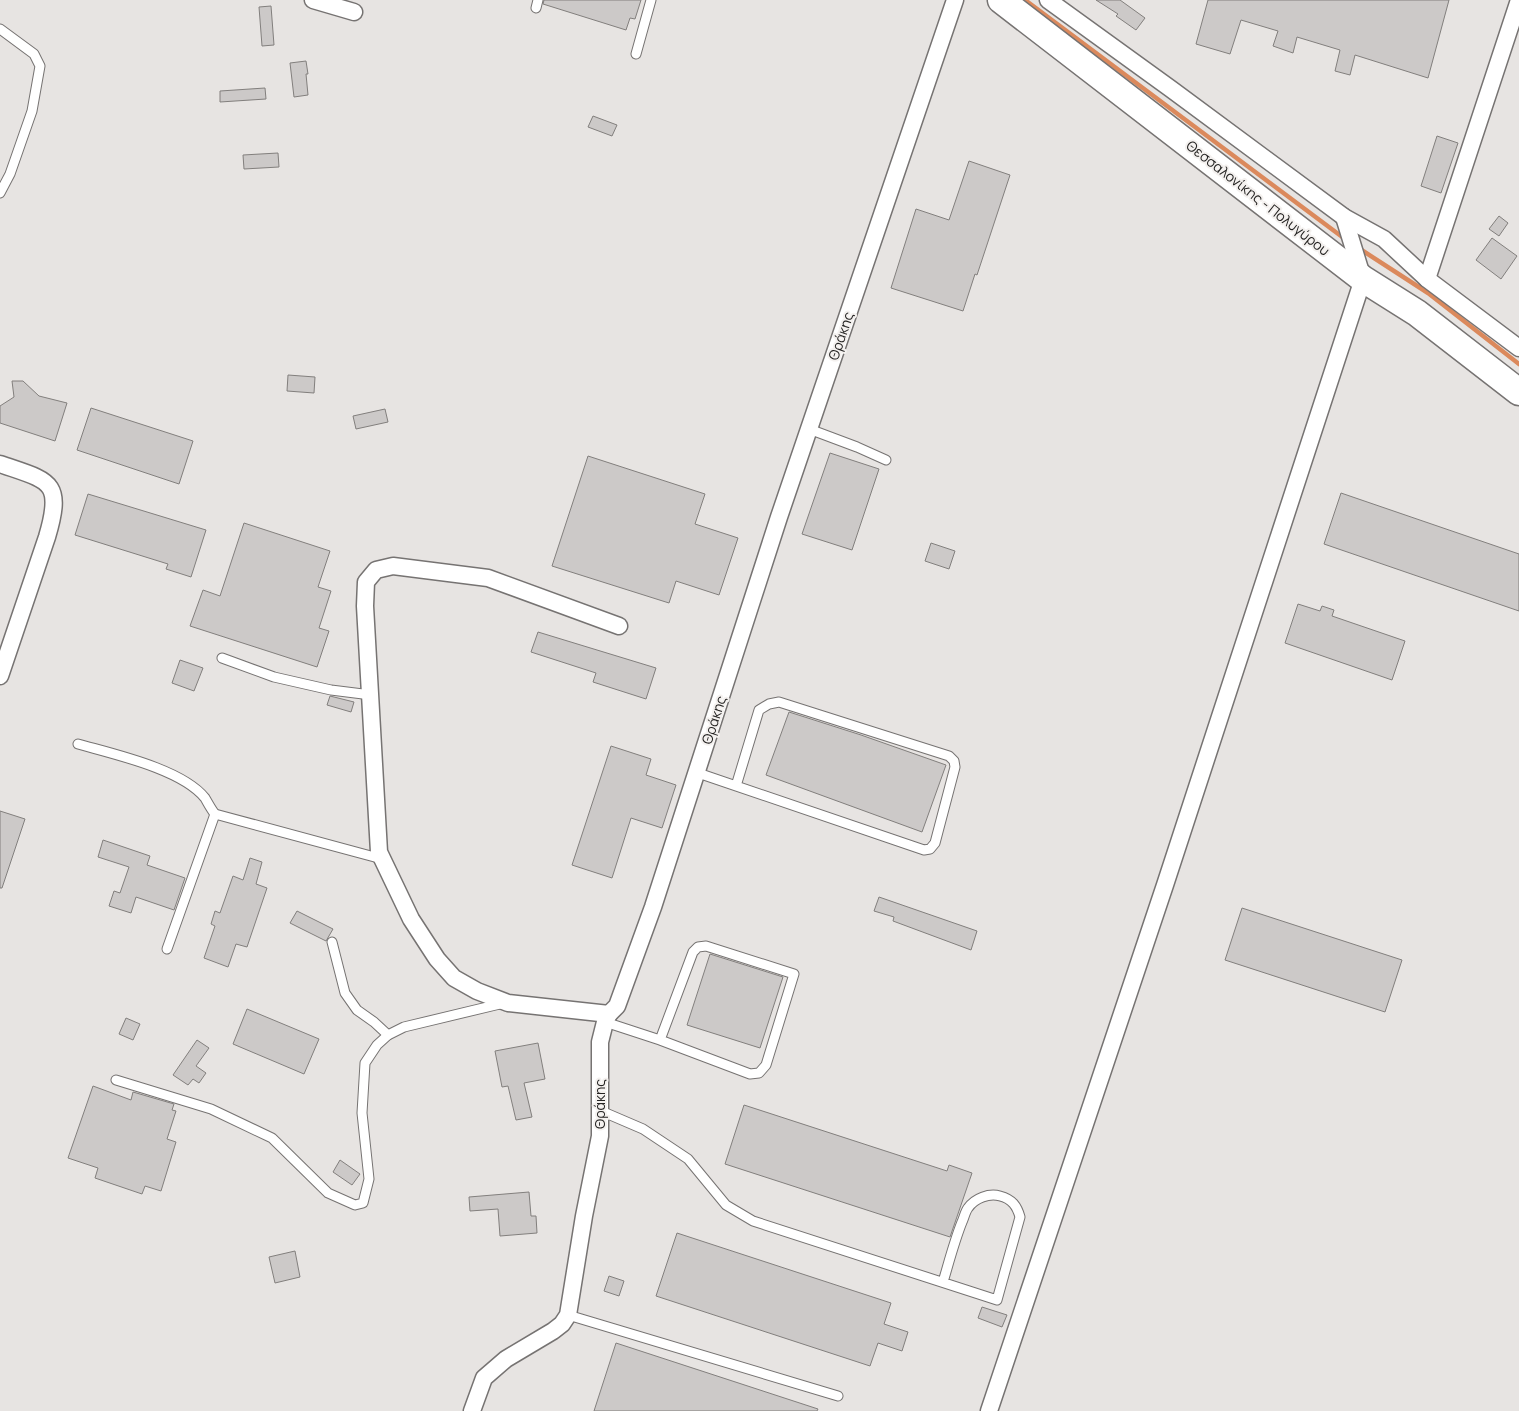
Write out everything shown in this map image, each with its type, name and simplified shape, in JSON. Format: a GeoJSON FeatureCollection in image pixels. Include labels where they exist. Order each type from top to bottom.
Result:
{"type":"FeatureCollection","features":[{"type":"Feature","properties":{"kind":"main road","name":"Θεσσαλονίκης - Πολυγύρου"},"geometry":{"type":"LineString","coordinates":[[1001,0],[1363,278],[1417,312],[1519,392]]}},
{"type":"Feature","properties":{"kind":"street"},"geometry":{"type":"LineString","coordinates":[[313,0],[354,12]]}},
{"type":"Feature","properties":{"kind":"street","name":"Θράκης"},"geometry":{"type":"LineString","coordinates":[[568,1315],[584,1216],[600,1136],[600,1042],[607,1018],[617,1006],[653,907],[809,429],[955,0]]}},
{"type":"Feature","properties":{"kind":"street"},"geometry":{"type":"LineString","coordinates":[[1048,0],[1344,217],[1384,239],[1427,279],[1519,348]]}},
{"type":"Feature","properties":{"kind":"street"},"geometry":{"type":"LineString","coordinates":[[1427,279],[1519,0]]}},
{"type":"Feature","properties":{"kind":"street"},"geometry":{"type":"LineString","coordinates":[[989,1411],[1166,885],[1363,278],[1344,217]]}},
{"type":"Feature","properties":{"kind":"street"},"geometry":{"type":"LineString","coordinates":[[0,464],[47,482],[55,499],[53,517],[47,537],[0,676]]}},
{"type":"Feature","properties":{"kind":"street"},"geometry":{"type":"LineString","coordinates":[[607,1018],[508,1003],[476,991],[454,978],[437,959],[411,919],[380,852],[364,606],[366,582],[376,570],[393,566],[488,578],[619,626]]}},
{"type":"Feature","properties":{"kind":"street"},"geometry":{"type":"LineString","coordinates":[[472,1411],[484,1378],[506,1359],[553,1331],[562,1324],[568,1315]]}},
{"type":"Feature","properties":{"kind":"lane"},"geometry":{"type":"LineString","coordinates":[[636,54],[651,0]]}},
{"type":"Feature","properties":{"kind":"lane"},"geometry":{"type":"LineString","coordinates":[[0,29],[34,54],[40,66],[32,111],[10,174],[0,192]]}},
{"type":"Feature","properties":{"kind":"lane"},"geometry":{"type":"LineString","coordinates":[[809,429],[886,460]]}},
{"type":"Feature","properties":{"kind":"lane"},"geometry":{"type":"LineString","coordinates":[[222,658],[274,677],[331,690],[371,695]]}},
{"type":"Feature","properties":{"kind":"lane"},"geometry":{"type":"LineString","coordinates":[[698,773],[736,786],[924,850],[930,849],[935,843],[955,768],[954,761],[949,756],[779,702],[769,704],[759,710],[736,786]]}},
{"type":"Feature","properties":{"kind":"lane"},"geometry":{"type":"LineString","coordinates":[[78,744],[144,762],[190,784],[204,797],[215,814],[383,859]]}},
{"type":"Feature","properties":{"kind":"lane"},"geometry":{"type":"LineString","coordinates":[[167,949],[215,814]]}},
{"type":"Feature","properties":{"kind":"lane"},"geometry":{"type":"LineString","coordinates":[[332,942],[345,993],[356,1010],[374,1022],[388,1035]]}},
{"type":"Feature","properties":{"kind":"lane"},"geometry":{"type":"LineString","coordinates":[[607,1018],[660,1040],[750,1074],[759,1073],[766,1065],[794,974],[706,946],[698,947],[693,952],[660,1040]]}},
{"type":"Feature","properties":{"kind":"lane"},"geometry":{"type":"LineString","coordinates":[[116,1080],[212,1109],[272,1138],[328,1192],[355,1206],[363,1203],[369,1179],[362,1113],[365,1063],[377,1044],[404,1026],[508,1003]]}},
{"type":"Feature","properties":{"kind":"lane"},"geometry":{"type":"LineString","coordinates":[[601,1111],[643,1129],[688,1159],[726,1205],[753,1221],[997,1300],[1020,1217],[1013,1203],[1004,1197],[995,1195],[977,1200],[968,1208],[958,1232],[943,1282]]}},
{"type":"Feature","properties":{"kind":"lane"},"geometry":{"type":"LineString","coordinates":[[568,1315],[838,1396]]}},
{"type":"Feature","properties":{"kind":"building"},"geometry":{"type":"Polygon","coordinates":[[[544,0],[641,0],[635,19],[630,18],[626,30],[543,4],[544,0]]]}},
{"type":"Feature","properties":{"kind":"building"},"geometry":{"type":"Polygon","coordinates":[[[1096,0],[1120,0],[1145,18],[1136,30],[1116,16],[1118,14],[1096,0]]]}},
{"type":"Feature","properties":{"kind":"building"},"geometry":{"type":"Polygon","coordinates":[[[1208,0],[1449,0],[1428,78],[1355,55],[1350,75],[1335,71],[1340,50],[1297,37],[1293,53],[1273,46],[1278,31],[1241,20],[1230,54],[1196,44],[1208,0]]]}},
{"type":"Feature","properties":{"kind":"building"},"geometry":{"type":"Polygon","coordinates":[[[271,6],[274,45],[262,46],[259,7],[271,6]]]}},
{"type":"Feature","properties":{"kind":"building"},"geometry":{"type":"Polygon","coordinates":[[[306,61],[308,95],[294,97],[290,63],[306,61]]]}},
{"type":"Feature","properties":{"kind":"building"},"geometry":{"type":"Polygon","coordinates":[[[265,88],[266,99],[220,102],[220,91],[265,88]]]}},
{"type":"Feature","properties":{"kind":"building"},"geometry":{"type":"Polygon","coordinates":[[[593,116],[617,125],[612,136],[588,127],[593,116]]]}},
{"type":"Feature","properties":{"kind":"building"},"geometry":{"type":"Polygon","coordinates":[[[1437,136],[1458,143],[1441,193],[1421,186],[1437,136]]]}},
{"type":"Feature","properties":{"kind":"building"},"geometry":{"type":"Polygon","coordinates":[[[278,153],[279,167],[244,169],[243,155],[278,153]]]}},
{"type":"Feature","properties":{"kind":"building"},"geometry":{"type":"Polygon","coordinates":[[[969,161],[1010,175],[963,311],[891,288],[916,209],[949,220],[969,161]]]}},
{"type":"Feature","properties":{"kind":"building"},"geometry":{"type":"Polygon","coordinates":[[[1499,216],[1508,223],[1499,236],[1489,229],[1499,216]]]}},
{"type":"Feature","properties":{"kind":"building"},"geometry":{"type":"Polygon","coordinates":[[[1492,238],[1517,256],[1501,279],[1476,260],[1492,238]]]}},
{"type":"Feature","properties":{"kind":"building"},"geometry":{"type":"Polygon","coordinates":[[[288,375],[315,377],[314,393],[287,391],[288,375]]]}},
{"type":"Feature","properties":{"kind":"building"},"geometry":{"type":"Polygon","coordinates":[[[12,381],[23,381],[39,396],[67,403],[55,441],[0,423],[0,406],[14,397],[12,381]]]}},
{"type":"Feature","properties":{"kind":"building"},"geometry":{"type":"Polygon","coordinates":[[[91,408],[193,441],[179,484],[77,450],[91,408]]]}},
{"type":"Feature","properties":{"kind":"building"},"geometry":{"type":"Polygon","coordinates":[[[385,409],[388,422],[356,429],[353,416],[385,409]]]}},
{"type":"Feature","properties":{"kind":"building"},"geometry":{"type":"Polygon","coordinates":[[[830,453],[879,469],[852,550],[802,534],[830,453]]]}},
{"type":"Feature","properties":{"kind":"building"},"geometry":{"type":"Polygon","coordinates":[[[588,456],[705,494],[695,524],[738,538],[719,595],[676,581],[669,603],[552,566],[588,456]]]}},
{"type":"Feature","properties":{"kind":"building"},"geometry":{"type":"Polygon","coordinates":[[[1341,493],[1519,554],[1519,611],[1324,544],[1341,493]]]}},
{"type":"Feature","properties":{"kind":"building"},"geometry":{"type":"Polygon","coordinates":[[[88,494],[206,530],[191,577],[166,569],[168,564],[75,535],[88,494]]]}},
{"type":"Feature","properties":{"kind":"building"},"geometry":{"type":"Polygon","coordinates":[[[244,523],[330,551],[318,587],[331,591],[319,628],[329,631],[317,667],[190,626],[203,590],[220,596],[244,523]]]}},
{"type":"Feature","properties":{"kind":"building"},"geometry":{"type":"Polygon","coordinates":[[[931,543],[955,551],[949,569],[925,561],[931,543]]]}},
{"type":"Feature","properties":{"kind":"building"},"geometry":{"type":"Polygon","coordinates":[[[1298,604],[1320,611],[1322,606],[1334,610],[1332,616],[1405,641],[1392,680],[1285,643],[1298,604]]]}},
{"type":"Feature","properties":{"kind":"building"},"geometry":{"type":"Polygon","coordinates":[[[538,632],[656,668],[646,699],[593,682],[596,673],[531,652],[538,632]]]}},
{"type":"Feature","properties":{"kind":"building"},"geometry":{"type":"Polygon","coordinates":[[[180,660],[203,668],[194,691],[172,683],[180,660]]]}},
{"type":"Feature","properties":{"kind":"building"},"geometry":{"type":"Polygon","coordinates":[[[330,696],[354,702],[351,712],[327,705],[330,696]]]}},
{"type":"Feature","properties":{"kind":"building"},"geometry":{"type":"Polygon","coordinates":[[[789,712],[946,765],[922,832],[766,775],[789,712]]]}},
{"type":"Feature","properties":{"kind":"building"},"geometry":{"type":"Polygon","coordinates":[[[611,746],[651,759],[646,775],[676,785],[662,828],[631,818],[612,878],[572,865],[611,746]]]}},
{"type":"Feature","properties":{"kind":"building"},"geometry":{"type":"Polygon","coordinates":[[[0,811],[25,819],[2,888],[0,888],[0,811]]]}},
{"type":"Feature","properties":{"kind":"building"},"geometry":{"type":"Polygon","coordinates":[[[103,840],[150,856],[147,865],[185,878],[174,910],[136,897],[131,913],[109,906],[114,891],[120,893],[129,867],[98,857],[103,840]]]}},
{"type":"Feature","properties":{"kind":"building"},"geometry":{"type":"Polygon","coordinates":[[[250,858],[262,862],[256,884],[267,888],[247,947],[236,944],[228,967],[204,958],[215,926],[211,924],[215,911],[220,913],[233,876],[243,880],[250,858]]]}},
{"type":"Feature","properties":{"kind":"building"},"geometry":{"type":"Polygon","coordinates":[[[879,897],[977,931],[971,950],[893,921],[894,917],[874,911],[879,897]]]}},
{"type":"Feature","properties":{"kind":"building"},"geometry":{"type":"Polygon","coordinates":[[[1242,908],[1402,960],[1385,1012],[1225,960],[1242,908]]]}},
{"type":"Feature","properties":{"kind":"building"},"geometry":{"type":"Polygon","coordinates":[[[297,911],[333,929],[326,941],[290,923],[297,911]]]}},
{"type":"Feature","properties":{"kind":"building"},"geometry":{"type":"Polygon","coordinates":[[[710,954],[783,977],[760,1048],[687,1025],[710,954]]]}},
{"type":"Feature","properties":{"kind":"building"},"geometry":{"type":"Polygon","coordinates":[[[247,1009],[319,1039],[304,1074],[233,1044],[247,1009]]]}},
{"type":"Feature","properties":{"kind":"building"},"geometry":{"type":"Polygon","coordinates":[[[126,1018],[140,1024],[133,1040],[119,1034],[126,1018]]]}},
{"type":"Feature","properties":{"kind":"building"},"geometry":{"type":"Polygon","coordinates":[[[197,1040],[209,1048],[196,1066],[206,1073],[199,1083],[193,1079],[188,1085],[173,1075],[197,1040]]]}},
{"type":"Feature","properties":{"kind":"building"},"geometry":{"type":"Polygon","coordinates":[[[538,1043],[545,1079],[524,1083],[532,1117],[516,1120],[508,1086],[502,1087],[495,1051],[538,1043]]]}},
{"type":"Feature","properties":{"kind":"building"},"geometry":{"type":"Polygon","coordinates":[[[93,1086],[131,1100],[133,1092],[174,1104],[172,1110],[176,1111],[167,1139],[176,1142],[161,1191],[145,1186],[142,1194],[95,1178],[98,1168],[68,1158],[93,1086]]]}},
{"type":"Feature","properties":{"kind":"building"},"geometry":{"type":"Polygon","coordinates":[[[744,1105],[947,1171],[949,1165],[972,1173],[950,1237],[725,1164],[744,1105]]]}},
{"type":"Feature","properties":{"kind":"building"},"geometry":{"type":"Polygon","coordinates":[[[340,1160],[360,1174],[352,1185],[333,1172],[340,1160]]]}},
{"type":"Feature","properties":{"kind":"building"},"geometry":{"type":"Polygon","coordinates":[[[529,1192],[531,1216],[536,1216],[537,1233],[500,1236],[498,1209],[470,1211],[469,1197],[529,1192]]]}},
{"type":"Feature","properties":{"kind":"building"},"geometry":{"type":"Polygon","coordinates":[[[677,1233],[891,1303],[884,1324],[908,1332],[902,1351],[878,1343],[870,1366],[656,1296],[677,1233]]]}},
{"type":"Feature","properties":{"kind":"building"},"geometry":{"type":"Polygon","coordinates":[[[295,1251],[300,1277],[275,1283],[269,1257],[295,1251]]]}},
{"type":"Feature","properties":{"kind":"building"},"geometry":{"type":"Polygon","coordinates":[[[609,1276],[624,1281],[619,1296],[604,1291],[609,1276]]]}},
{"type":"Feature","properties":{"kind":"building"},"geometry":{"type":"Polygon","coordinates":[[[982,1307],[1007,1315],[1002,1327],[978,1318],[982,1307]]]}},
{"type":"Feature","properties":{"kind":"building"},"geometry":{"type":"Polygon","coordinates":[[[616,1343],[818,1409],[817,1411],[594,1411],[616,1343]]]}},
{"type":"Feature","properties":{"kind":"waterway"},"geometry":{"type":"LineString","coordinates":[[1025,0],[1345,239]]}},
{"type":"Feature","properties":{"kind":"waterway"},"geometry":{"type":"LineString","coordinates":[[1360,249],[1428,293],[1519,364]]}}]}
